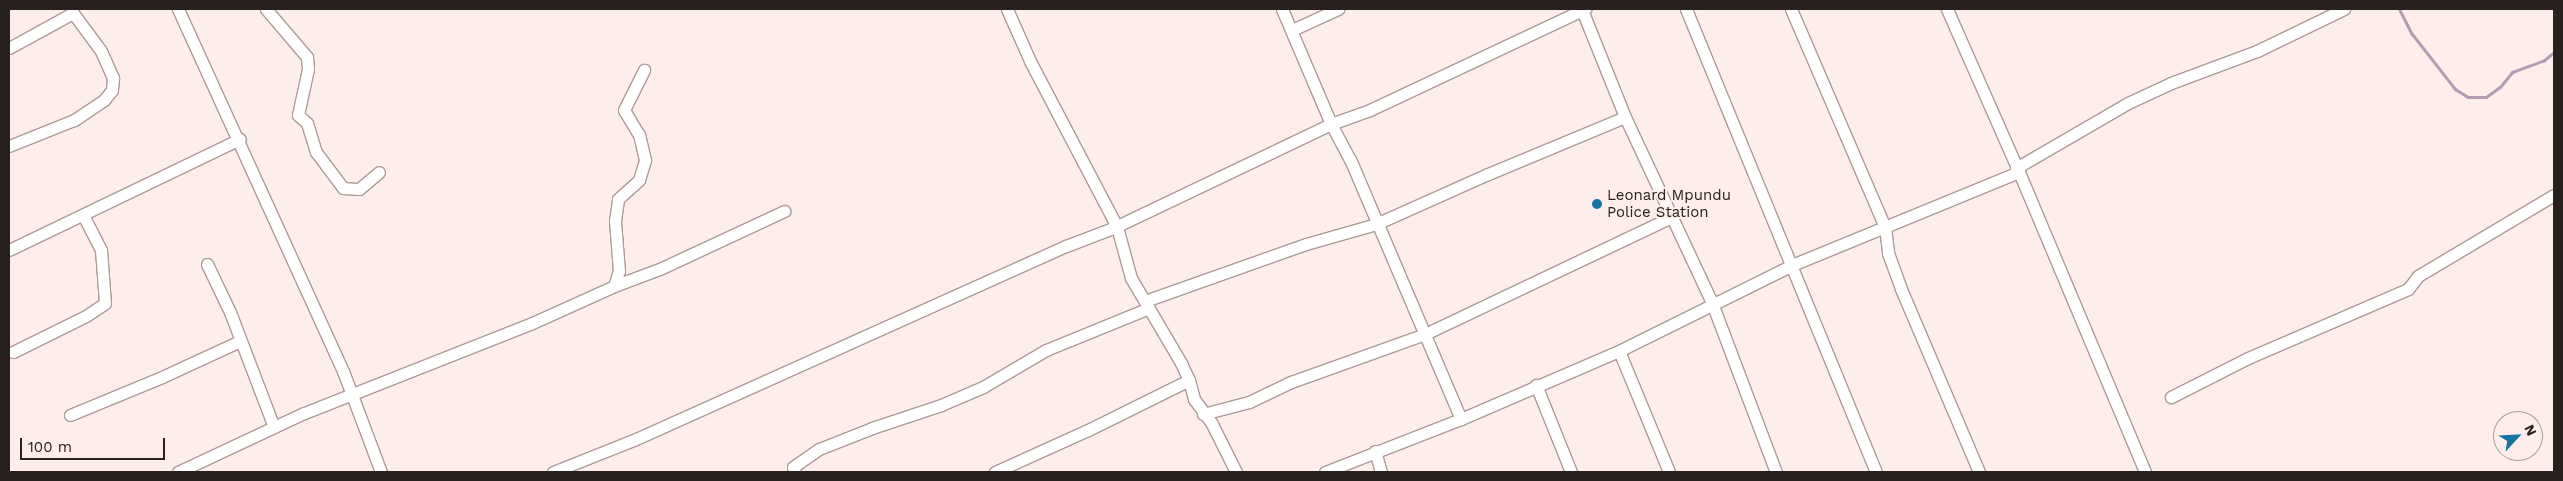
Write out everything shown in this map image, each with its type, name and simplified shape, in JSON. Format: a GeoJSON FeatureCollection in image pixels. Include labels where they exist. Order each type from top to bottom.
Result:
{"type":"FeatureCollection","features":[{"type":"Feature","properties":{"kind":"street"},"geometry":{"type":"LineString","coordinates":[[178,9],[240,139],[351,394],[380,472]]}},
{"type":"Feature","properties":{"kind":"street"},"geometry":{"type":"LineString","coordinates":[[266,9],[308,57],[308,69],[298,115],[307,123],[316,152],[343,188],[359,189],[379,172]]}},
{"type":"Feature","properties":{"kind":"street"},"geometry":{"type":"LineString","coordinates":[[1007,9],[1030,61],[1117,227],[1131,278],[1189,380],[1194,399],[1212,424],[1236,472]]}},
{"type":"Feature","properties":{"kind":"street"},"geometry":{"type":"LineString","coordinates":[[1282,9],[1331,124],[1350,159],[1376,224],[1461,419]]}},
{"type":"Feature","properties":{"kind":"street"},"geometry":{"type":"LineString","coordinates":[[1292,30],[1338,9]]}},
{"type":"Feature","properties":{"kind":"street"},"geometry":{"type":"LineString","coordinates":[[553,472],[636,439],[1066,246],[1117,227],[1331,124],[1370,110],[1567,12],[1584,9],[1625,117],[1712,303],[1776,472]]}},
{"type":"Feature","properties":{"kind":"street"},"geometry":{"type":"LineString","coordinates":[[1686,9],[1876,472]]}},
{"type":"Feature","properties":{"kind":"street"},"geometry":{"type":"LineString","coordinates":[[1791,9],[1885,226],[1888,253],[1901,289],[1979,472]]}},
{"type":"Feature","properties":{"kind":"street"},"geometry":{"type":"LineString","coordinates":[[1947,9],[2145,472]]}},
{"type":"Feature","properties":{"kind":"street"},"geometry":{"type":"LineString","coordinates":[[1325,472],[1461,419],[1536,385],[1619,351],[1712,303],[1792,265],[2017,170],[2128,103],[2257,50],[2324,14],[2344,9]]}},
{"type":"Feature","properties":{"kind":"street"},"geometry":{"type":"LineString","coordinates":[[9,48],[73,13],[101,51],[113,78],[112,90],[96,105],[74,120],[9,146]]}},
{"type":"Feature","properties":{"kind":"street"},"geometry":{"type":"LineString","coordinates":[[614,286],[619,271],[615,221],[618,199],[639,180],[645,160],[639,135],[624,110],[644,70]]}},
{"type":"Feature","properties":{"kind":"street"},"geometry":{"type":"LineString","coordinates":[[782,472],[794,470],[819,449],[984,387],[1046,350],[1147,305],[1306,244],[1376,224],[1488,174],[1625,117]]}},
{"type":"Feature","properties":{"kind":"street"},"geometry":{"type":"LineString","coordinates":[[9,250],[84,216],[240,139]]}},
{"type":"Feature","properties":{"kind":"street"},"geometry":{"type":"LineString","coordinates":[[2171,397],[2248,358],[2408,288],[2418,276],[2554,195]]}},
{"type":"Feature","properties":{"kind":"street"},"geometry":{"type":"LineString","coordinates":[[178,472],[274,427],[351,394],[530,324],[614,286],[684,259],[774,214],[784,211]]}},
{"type":"Feature","properties":{"kind":"street"},"geometry":{"type":"LineString","coordinates":[[13,352],[86,316],[105,303],[101,250],[84,216]]}},
{"type":"Feature","properties":{"kind":"street"},"geometry":{"type":"LineString","coordinates":[[1203,414],[1250,402],[1291,382],[1425,334],[1671,217]]}},
{"type":"Feature","properties":{"kind":"street"},"geometry":{"type":"LineString","coordinates":[[208,264],[230,312],[240,341],[268,406],[274,427]]}},
{"type":"Feature","properties":{"kind":"street"},"geometry":{"type":"LineString","coordinates":[[70,415],[162,377],[240,341]]}},
{"type":"Feature","properties":{"kind":"street"},"geometry":{"type":"LineString","coordinates":[[1619,351],[1669,472]]}},
{"type":"Feature","properties":{"kind":"street"},"geometry":{"type":"LineString","coordinates":[[995,472],[1086,431],[1189,380]]}},
{"type":"Feature","properties":{"kind":"street"},"geometry":{"type":"LineString","coordinates":[[1536,385],[1570,472]]}},
{"type":"Feature","properties":{"kind":"street"},"geometry":{"type":"LineString","coordinates":[[1376,451],[1381,472]]}},
{"type":"Feature","properties":{"kind":"waterway"},"geometry":{"type":"LineString","coordinates":[[2399,9],[2412,34],[2455,89],[2468,97],[2486,97],[2500,87],[2512,72],[2543,61],[2554,52]]}},
{"type":"Feature","properties":{"kind":"place","name":"Leonard Mpundu Police Station"},"geometry":{"type":"Point","coordinates":[1597,204]}}]}
